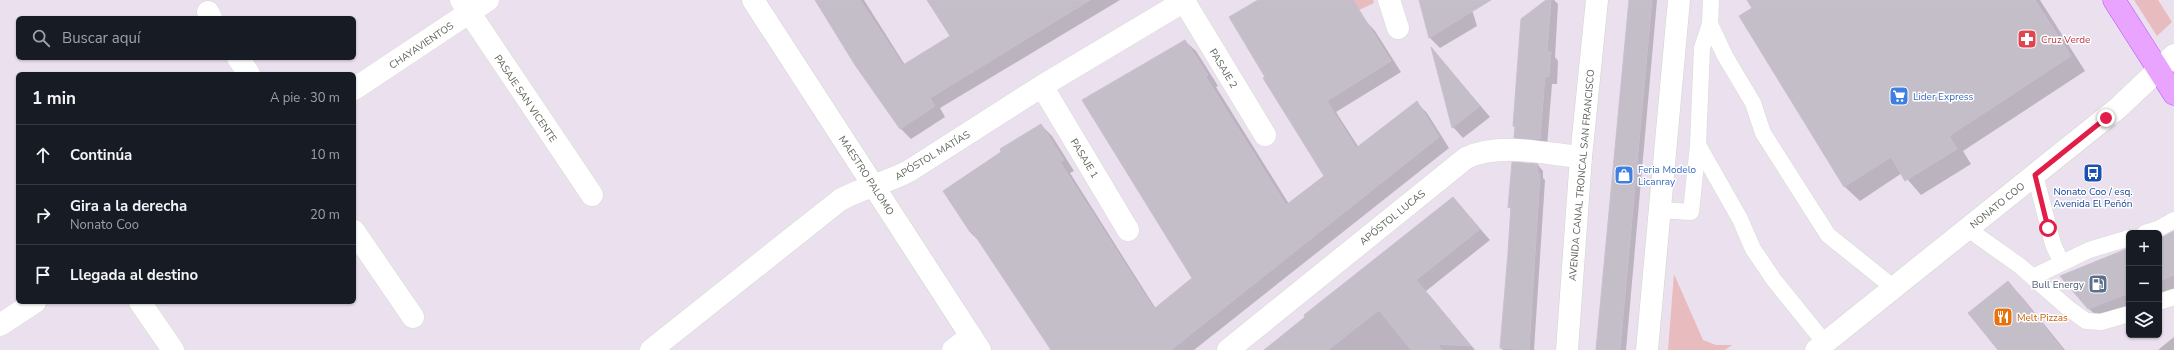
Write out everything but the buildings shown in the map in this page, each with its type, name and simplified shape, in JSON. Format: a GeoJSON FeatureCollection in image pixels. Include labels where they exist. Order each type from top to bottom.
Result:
{"type":"FeatureCollection","features":[{"type":"Feature","properties":{"kind":"main road"},"geometry":{"type":"LineString","coordinates":[[2114,0],[2174,94]]}},
{"type":"Feature","properties":{"kind":"street","name":"CHAYAVIENTOS"},"geometry":{"type":"LineString","coordinates":[[356,88],[465,6],[488,0]]}},
{"type":"Feature","properties":{"kind":"street","name":"MAESTRO PALOMO"},"geometry":{"type":"LineString","coordinates":[[753,0],[976,343]]}},
{"type":"Feature","properties":{"kind":"street"},"geometry":{"type":"LineString","coordinates":[[1389,0],[1398,28]]}},
{"type":"Feature","properties":{"kind":"street","name":"AVENIDA CANAL TRONCAL SAN FRANCISCO"},"geometry":{"type":"LineString","coordinates":[[1567,350],[1582,157],[1597,0]]}},
{"type":"Feature","properties":{"kind":"street"},"geometry":{"type":"LineString","coordinates":[[1647,350],[1679,0]]}},
{"type":"Feature","properties":{"kind":"street","name":"APÓSTOL MATÍAS"},"geometry":{"type":"LineString","coordinates":[[651,350],[827,209],[853,193],[909,171],[1042,86],[1185,1]]}},
{"type":"Feature","properties":{"kind":"street","name":"PASAJE 2"},"geometry":{"type":"LineString","coordinates":[[1185,1],[1265,135]]}},
{"type":"Feature","properties":{"kind":"street","name":"PASAJE SAN VICENTE"},"geometry":{"type":"LineString","coordinates":[[465,6],[592,195]]}},
{"type":"Feature","properties":{"kind":"street","name":"NONATO COO"},"geometry":{"type":"LineString","coordinates":[[1820,347],[2118,108],[2159,71],[2174,55]]}},
{"type":"Feature","properties":{"kind":"street"},"geometry":{"type":"LineString","coordinates":[[239,60],[248,72]]}},
{"type":"Feature","properties":{"kind":"street","name":"PASAJE 1"},"geometry":{"type":"LineString","coordinates":[[1042,86],[1128,230]]}},
{"type":"Feature","properties":{"kind":"street","name":"APÓSTOL LUCAS"},"geometry":{"type":"LineString","coordinates":[[1228,350],[1466,158],[1489,150],[1582,157]]}},
{"type":"Feature","properties":{"kind":"street"},"geometry":{"type":"LineString","coordinates":[[356,234],[412,317]]}},
{"type":"Feature","properties":{"kind":"street"},"geometry":{"type":"LineString","coordinates":[[0,325],[32,304]]}},
{"type":"Feature","properties":{"kind":"street"},"geometry":{"type":"LineString","coordinates":[[141,304],[173,350]]}},
{"type":"Feature","properties":{"kind":"street"},"geometry":{"type":"LineString","coordinates":[[953,350],[976,343]]}},
{"type":"Feature","properties":{"kind":"lane"},"geometry":{"type":"LineString","coordinates":[[1660,210],[1691,212],[1698,145],[1702,48],[1710,24],[1711,0]]}},
{"type":"Feature","properties":{"kind":"lane"},"geometry":{"type":"LineString","coordinates":[[1710,24],[1724,56],[1753,103],[1763,133],[1828,235],[1894,288]]}},
{"type":"Feature","properties":{"kind":"lane"},"geometry":{"type":"LineString","coordinates":[[1698,145],[1740,219],[1753,249],[1820,347]]}},
{"type":"Feature","properties":{"kind":"lane"},"geometry":{"type":"LineString","coordinates":[[2035,175],[2052,244],[2061,262]]}},
{"type":"Feature","properties":{"kind":"lane"},"geometry":{"type":"LineString","coordinates":[[2155,230],[2174,220]]}},
{"type":"Feature","properties":{"kind":"lane"},"geometry":{"type":"LineString","coordinates":[[1968,229],[1993,245],[2086,321],[2101,322],[2126,315]]}},
{"type":"Feature","properties":{"kind":"lane"},"geometry":{"type":"LineString","coordinates":[[2034,277],[2061,262],[2089,250],[2126,239]]}},
{"type":"Feature","properties":{"kind":"lane"},"geometry":{"type":"LineString","coordinates":[[2162,301],[2174,297]]}},
{"type":"Feature","properties":{"kind":"shaded area"},"geometry":{"type":"Polygon","coordinates":[[[1352,0],[1373,0],[1374,3],[1357,11],[1352,0]]]}},
{"type":"Feature","properties":{"kind":"shaded area"},"geometry":{"type":"Polygon","coordinates":[[[2134,0],[2158,0],[2172,22],[2157,36],[2134,0]]]}},
{"type":"Feature","properties":{"kind":"shaded area"},"geometry":{"type":"Polygon","coordinates":[[[1674,274],[1703,340],[1716,345],[1732,345],[1725,350],[1668,350],[1674,274]]]}},
{"type":"Feature","properties":{"kind":"place","name":"Cruz Verde"},"geometry":{"type":"Point","coordinates":[2027,39]}},
{"type":"Feature","properties":{"kind":"place","name":"Lider Express"},"geometry":{"type":"Point","coordinates":[1899,96]}},
{"type":"Feature","properties":{"kind":"place","name":"Nonato Coo / esq. Avenida El Peñón"},"geometry":{"type":"Point","coordinates":[2093,173]}},
{"type":"Feature","properties":{"kind":"place","name":"Feria Modelo Licanray"},"geometry":{"type":"Point","coordinates":[1624,175]}},
{"type":"Feature","properties":{"kind":"place","name":"Bull Energy"},"geometry":{"type":"Point","coordinates":[2098,284]}},
{"type":"Feature","properties":{"kind":"place","name":"Melt Pizzas"},"geometry":{"type":"Point","coordinates":[2003,317]}},
{"type":"Feature","properties":{"kind":"route"},"geometry":{"type":"LineString","coordinates":[[2048,228],[2035,175],[2106,118]]}}]}
